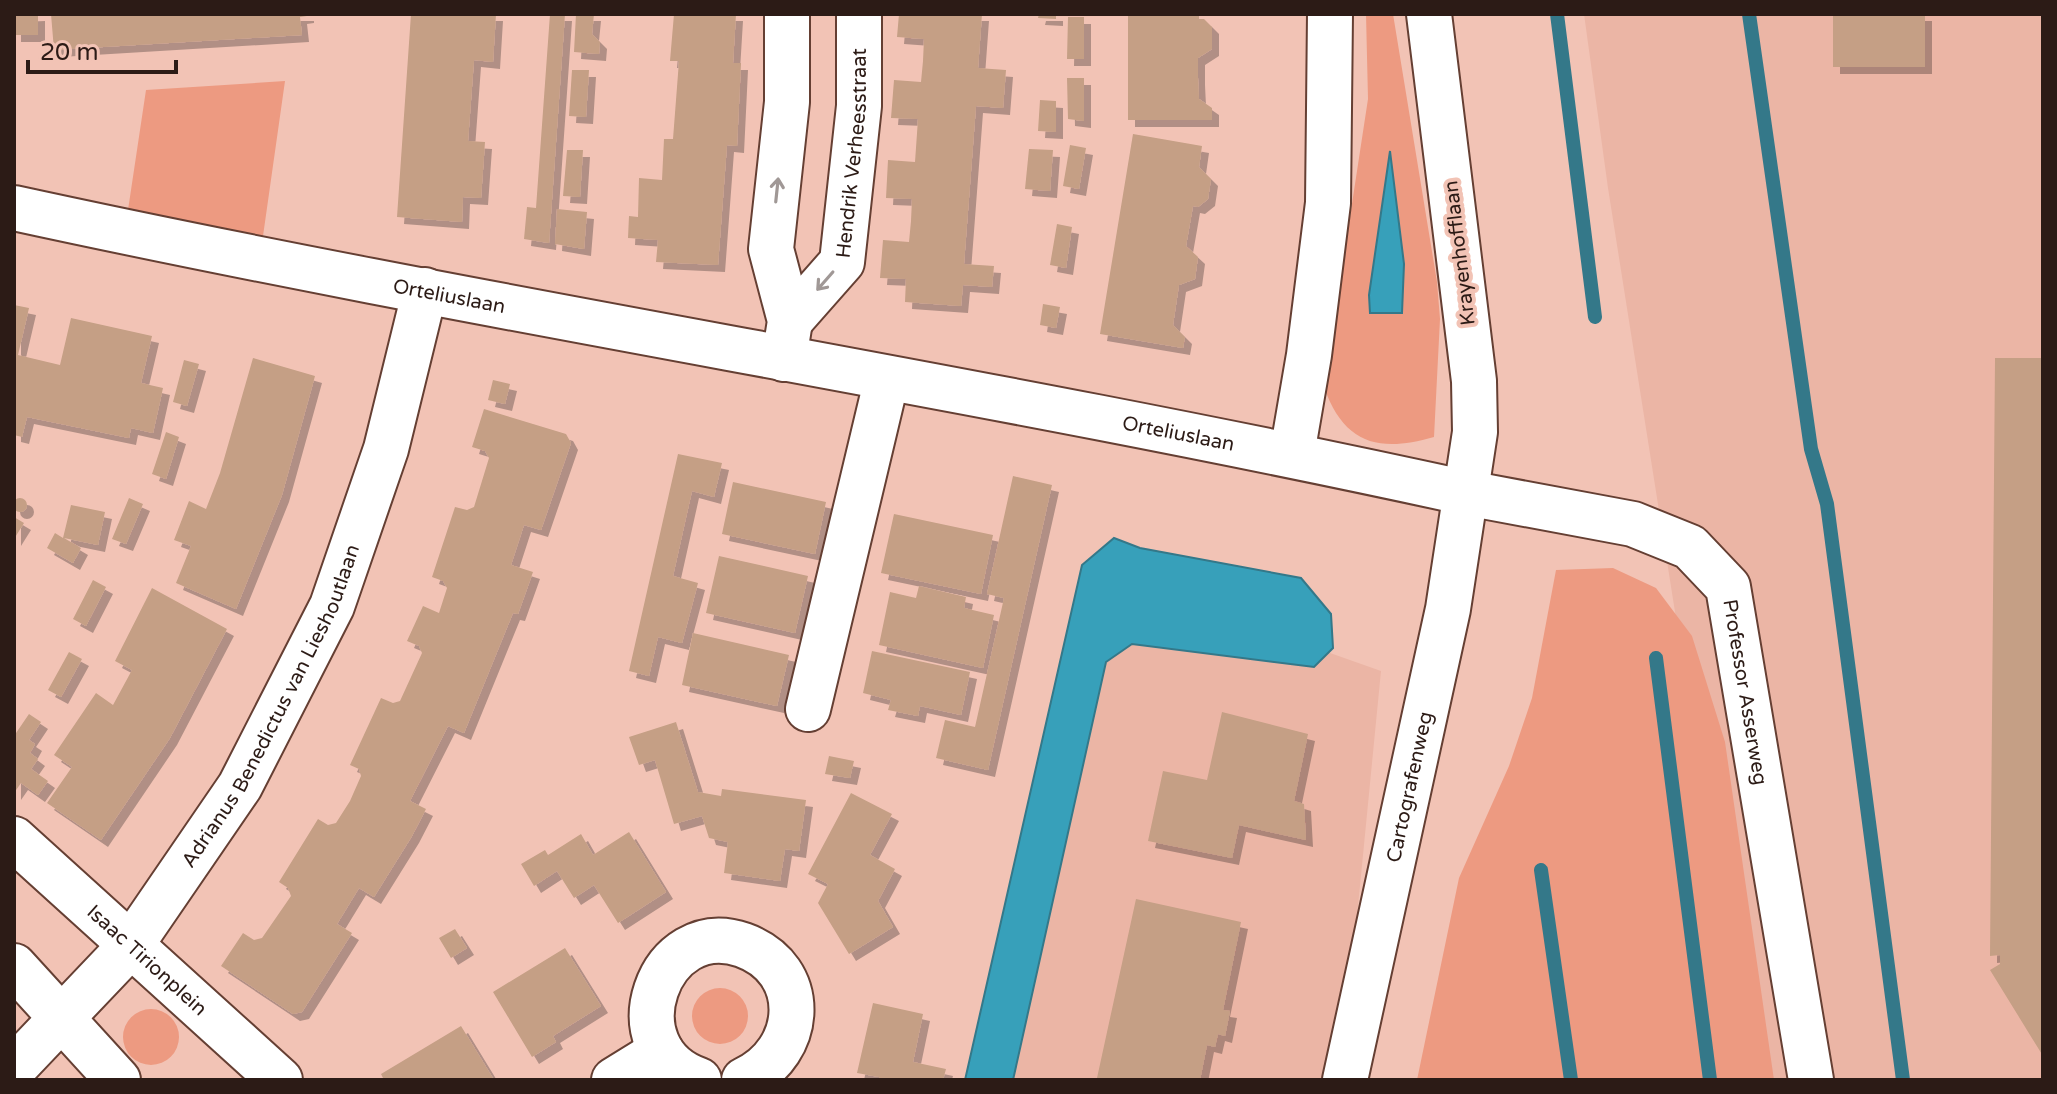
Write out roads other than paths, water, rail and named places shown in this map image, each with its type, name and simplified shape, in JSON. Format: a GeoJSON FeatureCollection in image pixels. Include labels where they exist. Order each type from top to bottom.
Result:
{"type":"FeatureCollection","features":[{"type":"Feature","properties":{"kind":"street"},"geometry":{"type":"LineString","coordinates":[[787,14],[787,102],[771,249],[787,340]]}},
{"type":"Feature","properties":{"kind":"street","name":"Hendrik Verheesstraat"},"geometry":{"type":"LineString","coordinates":[[787,340],[842,262],[859,106],[859,14]]}},
{"type":"Feature","properties":{"kind":"street"},"geometry":{"type":"LineString","coordinates":[[1292,454],[1309,355],[1328,203],[1330,14]]}},
{"type":"Feature","properties":{"kind":"street","name":"Krayenhofflaan"},"geometry":{"type":"LineString","coordinates":[[1429,14],[1474,381],[1475,432],[1467,493]]}},
{"type":"Feature","properties":{"kind":"street","name":"Orteliuslaan"},"geometry":{"type":"LineString","coordinates":[[14,208],[425,290],[787,340],[887,378],[1292,454],[1467,493]]}},
{"type":"Feature","properties":{"kind":"street","name":"Adrianus Benedictus van Lieshoutlaan"},"geometry":{"type":"LineString","coordinates":[[14,1068],[131,945],[240,786],[332,606],[386,449],[425,290]]}},
{"type":"Feature","properties":{"kind":"street"},"geometry":{"type":"LineString","coordinates":[[808,709],[887,378]]}},
{"type":"Feature","properties":{"kind":"street","name":"Cartografenweg"},"geometry":{"type":"LineString","coordinates":[[1345,1080],[1448,609],[1467,493]]}},
{"type":"Feature","properties":{"kind":"street","name":"Professor Asserweg"},"geometry":{"type":"LineString","coordinates":[[1467,493],[1633,524],[1690,547],[1728,587],[1811,1080]]}},
{"type":"Feature","properties":{"kind":"street","name":"Isaac Tirionplein"},"geometry":{"type":"LineString","coordinates":[[14,839],[280,1080]]}},
{"type":"Feature","properties":{"kind":"street"},"geometry":{"type":"LineString","coordinates":[[699,1080],[676,1068],[661,1051],[652,1028],[651,1004],[658,981],[672,961],[692,948],[716,942],[740,944],[762,954],[779,971],[790,994],[793,1015],[788,1038],[777,1057],[760,1072],[744,1080]]}},
{"type":"Feature","properties":{"kind":"street"},"geometry":{"type":"LineString","coordinates":[[14,966],[118,1080]]}},
{"type":"Feature","properties":{"kind":"street"},"geometry":{"type":"LineString","coordinates":[[614,1080],[661,1051]]}},
{"type":"Feature","properties":{"kind":"water"},"geometry":{"type":"Polygon","coordinates":[[[1390,151],[1404,264],[1402,313],[1370,313],[1369,295],[1390,151]]]}},
{"type":"Feature","properties":{"kind":"water"},"geometry":{"type":"Polygon","coordinates":[[[1114,538],[1140,548],[1301,578],[1331,614],[1333,648],[1314,667],[1132,644],[1106,662],[1013,1080],[965,1080],[1082,565],[1114,538]]]}},
{"type":"Feature","properties":{"kind":"waterway"},"geometry":{"type":"LineString","coordinates":[[1557,14],[1595,317]]}},
{"type":"Feature","properties":{"kind":"waterway"},"geometry":{"type":"LineString","coordinates":[[1749,14],[1811,449],[1827,504],[1903,1080]]}},
{"type":"Feature","properties":{"kind":"waterway"},"geometry":{"type":"LineString","coordinates":[[1656,658],[1710,1080]]}},
{"type":"Feature","properties":{"kind":"waterway"},"geometry":{"type":"LineString","coordinates":[[1541,870],[1571,1080]]}}]}
